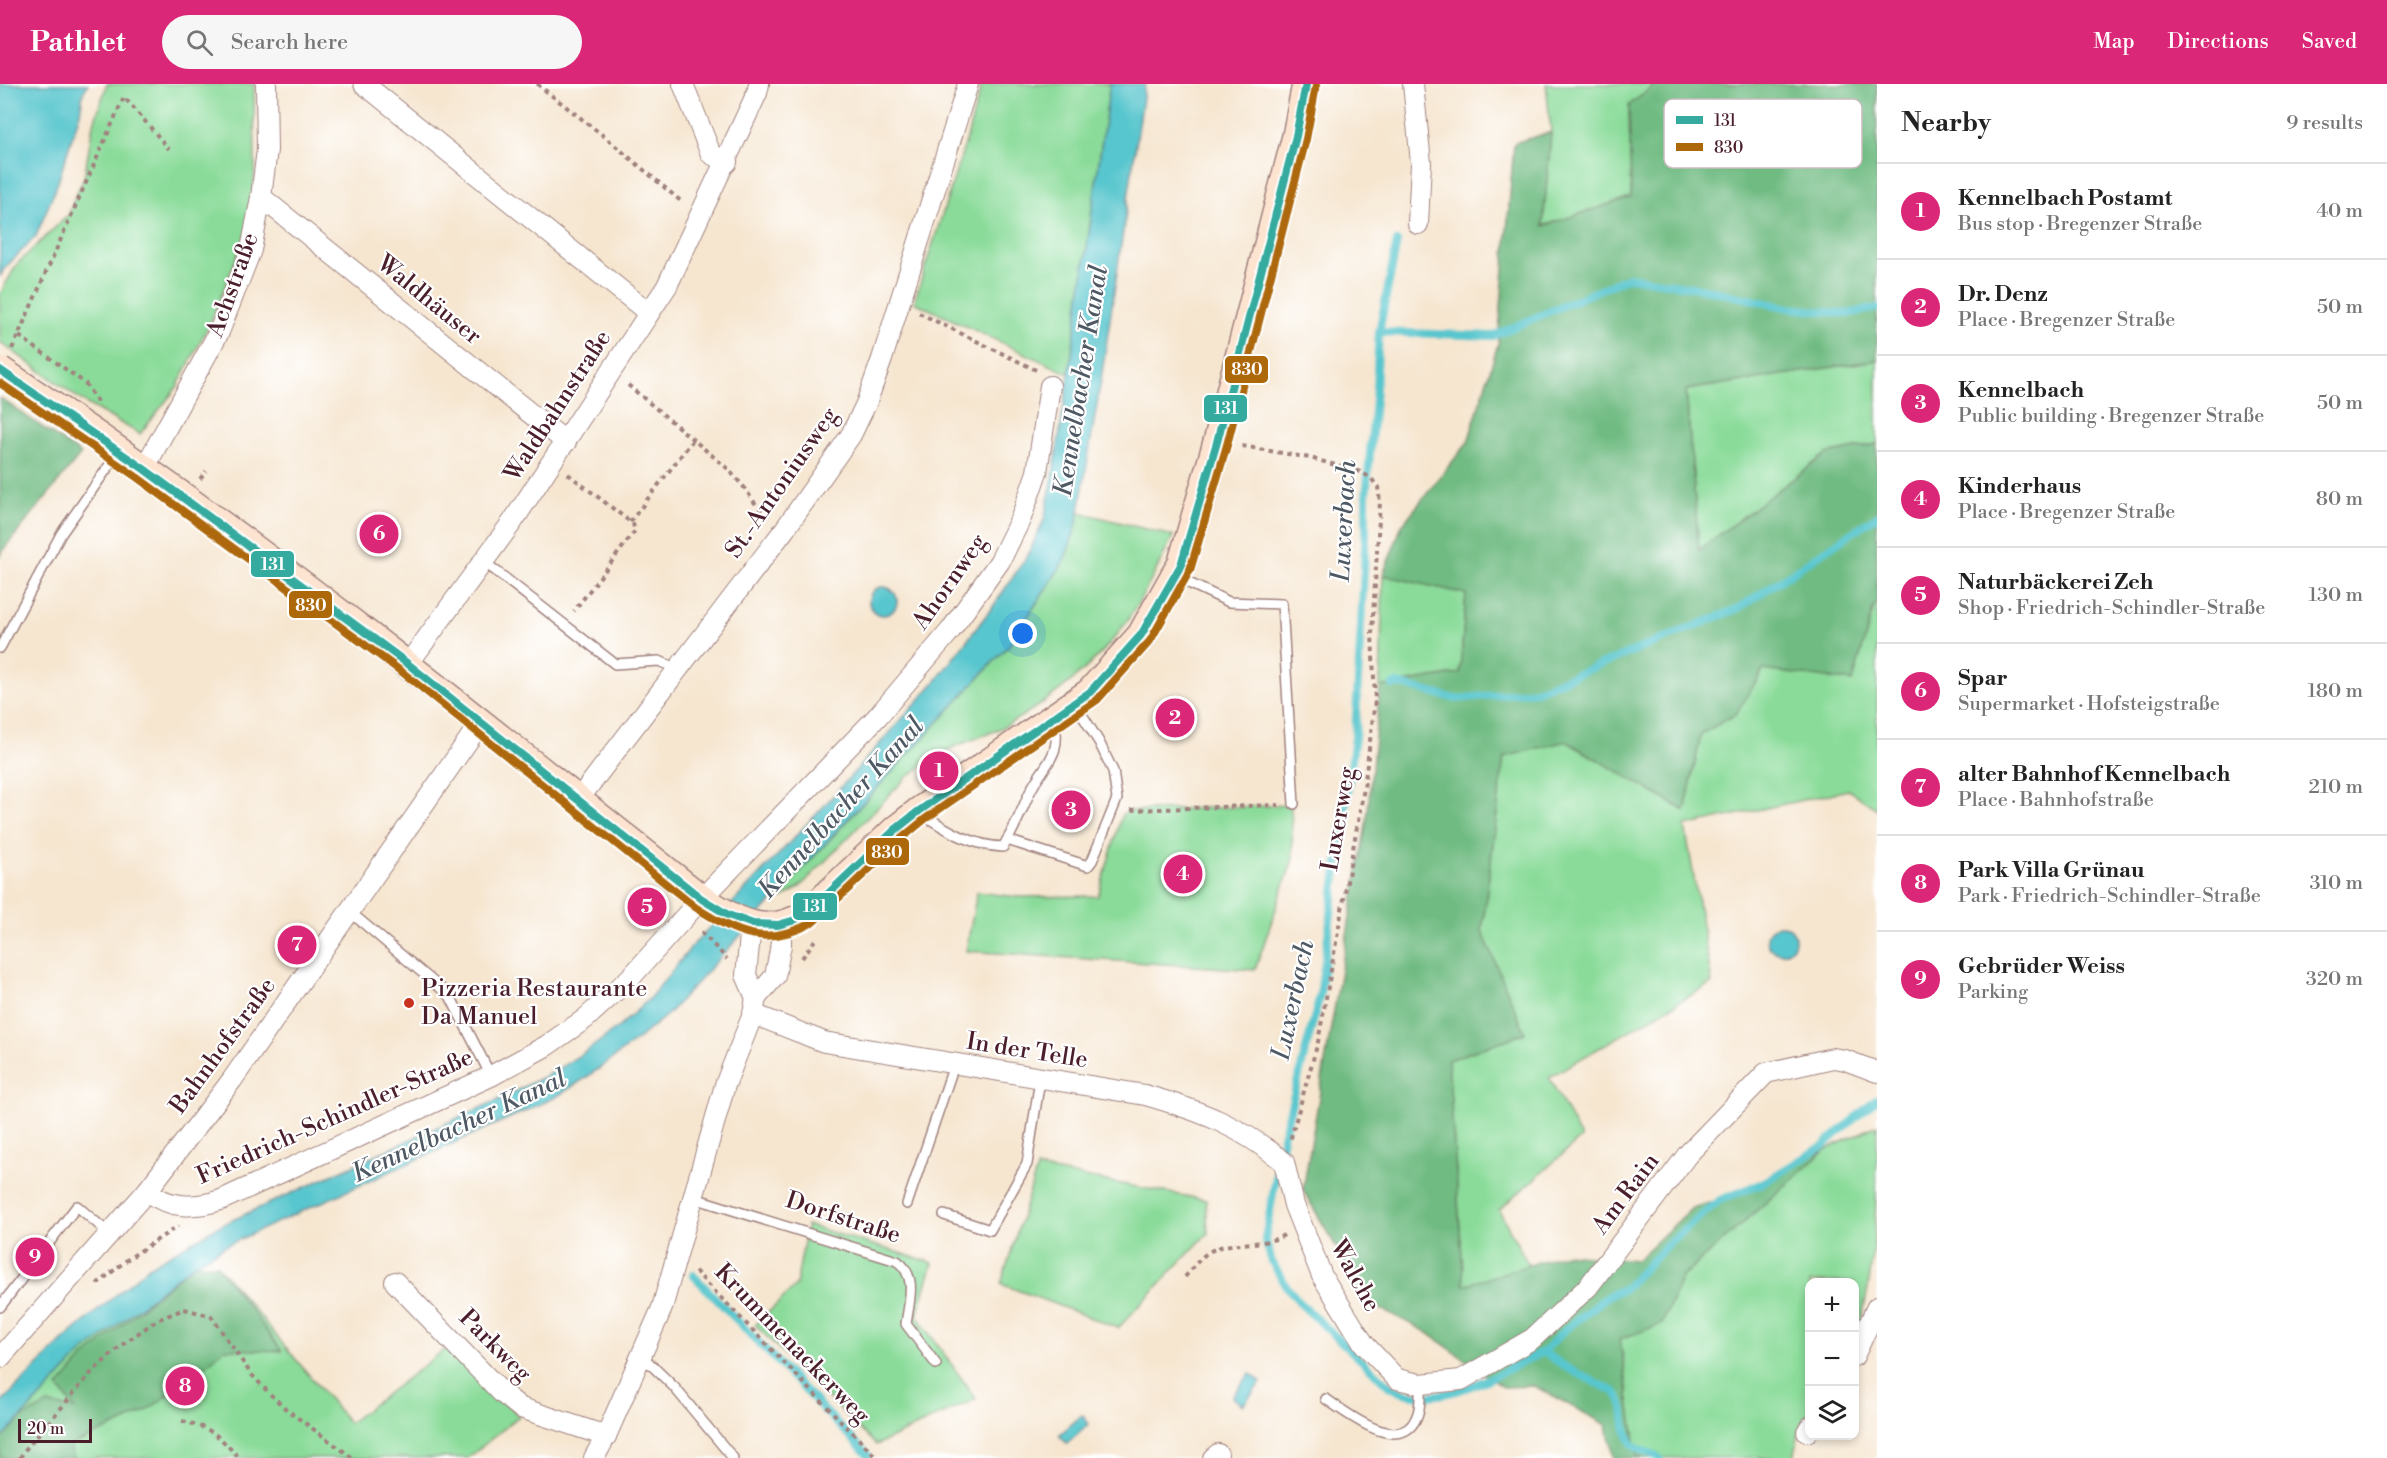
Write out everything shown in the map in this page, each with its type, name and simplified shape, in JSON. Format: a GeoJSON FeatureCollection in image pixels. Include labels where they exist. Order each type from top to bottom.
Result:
{"type":"FeatureCollection","features":[{"type":"Feature","properties":{"kind":"main road"},"geometry":{"type":"LineString","coordinates":[[0,369],[144,469],[408,664],[702,899],[768,926],[793,922],[807,914],[894,830],[1090,692],[1141,635],[1180,565],[1217,442],[1296,136],[1306,84]]}},
{"type":"Feature","properties":{"kind":"street","name":"Achstraße"},"geometry":{"type":"LineString","coordinates":[[144,469],[219,332],[251,250],[267,150],[266,84]]}},
{"type":"Feature","properties":{"kind":"street"},"geometry":{"type":"LineString","coordinates":[[364,84],[649,313]]}},
{"type":"Feature","properties":{"kind":"street"},"geometry":{"type":"LineString","coordinates":[[683,84],[711,154],[727,162]]}},
{"type":"Feature","properties":{"kind":"street","name":"Waldbahnstraße"},"geometry":{"type":"LineString","coordinates":[[408,664],[566,442],[667,285],[727,162],[759,84]]}},
{"type":"Feature","properties":{"kind":"street","name":"St.-Antoniusweg"},"geometry":{"type":"LineString","coordinates":[[578,800],[785,529],[851,435],[866,404],[968,84]]}},
{"type":"Feature","properties":{"kind":"street"},"geometry":{"type":"LineString","coordinates":[[1413,84],[1421,163],[1418,224]]}},
{"type":"Feature","properties":{"kind":"street","name":"Waldhäuser"},"geometry":{"type":"LineString","coordinates":[[261,197],[566,442]]}},
{"type":"Feature","properties":{"kind":"street","name":"Ahornweg"},"geometry":{"type":"LineString","coordinates":[[702,899],[878,716],[950,631],[1000,561],[1021,518],[1036,472],[1050,386]]}},
{"type":"Feature","properties":{"kind":"street","name":"Bahnhofstraße"},"geometry":{"type":"LineString","coordinates":[[147,1191],[232,1080],[481,722]]}},
{"type":"Feature","properties":{"kind":"street","name":"Friedrich-Schindler-Straße"},"geometry":{"type":"LineString","coordinates":[[147,1191],[156,1198],[184,1206],[200,1207],[221,1200],[316,1154],[491,1076],[546,1046],[585,1019],[632,976],[702,899]]}},
{"type":"Feature","properties":{"kind":"street"},"geometry":{"type":"LineString","coordinates":[[754,1006],[746,975],[768,926]]}},
{"type":"Feature","properties":{"kind":"street"},"geometry":{"type":"LineString","coordinates":[[594,1458],[606,1436],[662,1308],[725,1085],[754,1006],[775,976],[781,945],[768,926]]}},
{"type":"Feature","properties":{"kind":"street","name":"In der Telle"},"geometry":{"type":"LineString","coordinates":[[754,1006],[824,1042],[1145,1095],[1194,1109],[1234,1127],[1284,1162]]}},
{"type":"Feature","properties":{"kind":"street","name":"Am Rain"},"geometry":{"type":"LineString","coordinates":[[1420,1393],[1461,1380],[1532,1339],[1588,1287],[1688,1154],[1766,1073],[1833,1058],[1877,1072]]}},
{"type":"Feature","properties":{"kind":"street","name":"Walche"},"geometry":{"type":"LineString","coordinates":[[1284,1162],[1294,1205],[1322,1276],[1332,1293],[1364,1344],[1396,1379],[1420,1393]]}},
{"type":"Feature","properties":{"kind":"street"},"geometry":{"type":"LineString","coordinates":[[1,1355],[111,1235],[147,1191]]}},
{"type":"Feature","properties":{"kind":"street","name":"Parkweg"},"geometry":{"type":"LineString","coordinates":[[395,1282],[502,1393],[521,1408],[606,1436]]}},
{"type":"Feature","properties":{"kind":"street"},"geometry":{"type":"LineString","coordinates":[[1859,1345],[1877,1307]]}},
{"type":"Feature","properties":{"kind":"lane"},"geometry":{"type":"LineString","coordinates":[[0,648],[61,534],[119,452]]}},
{"type":"Feature","properties":{"kind":"lane"},"geometry":{"type":"LineString","coordinates":[[483,561],[615,664],[659,661],[678,669]]}},
{"type":"Feature","properties":{"kind":"lane"},"geometry":{"type":"LineString","coordinates":[[1174,576],[1229,602],[1282,604],[1294,804]]}},
{"type":"Feature","properties":{"kind":"lane"},"geometry":{"type":"LineString","coordinates":[[919,811],[945,830],[987,846],[1003,847],[1007,840],[1014,830],[1031,790],[1051,761],[1064,711],[1099,742],[1113,771],[1117,799],[1092,861],[1088,866],[1007,840]]}},
{"type":"Feature","properties":{"kind":"lane"},"geometry":{"type":"LineString","coordinates":[[349,911],[450,996],[491,1076]]}},
{"type":"Feature","properties":{"kind":"lane"},"geometry":{"type":"LineString","coordinates":[[907,1204],[954,1065]]}},
{"type":"Feature","properties":{"kind":"lane"},"geometry":{"type":"LineString","coordinates":[[944,1215],[990,1230],[1027,1164],[1040,1079]]}},
{"type":"Feature","properties":{"kind":"lane","name":"Dorfstraße"},"geometry":{"type":"LineString","coordinates":[[694,1198],[897,1261],[906,1267],[911,1281],[906,1324],[936,1364]]}},
{"type":"Feature","properties":{"kind":"lane"},"geometry":{"type":"LineString","coordinates":[[0,1307],[77,1206],[111,1235]]}},
{"type":"Feature","properties":{"kind":"lane"},"geometry":{"type":"LineString","coordinates":[[641,1355],[674,1387],[733,1458]]}},
{"type":"Feature","properties":{"kind":"lane"},"geometry":{"type":"LineString","coordinates":[[1326,1399],[1380,1435],[1397,1436],[1408,1429],[1418,1414],[1420,1393]]}},
{"type":"Feature","properties":{"kind":"path"},"geometry":{"type":"LineString","coordinates":[[537,84],[605,137],[700,217]]}},
{"type":"Feature","properties":{"kind":"path"},"geometry":{"type":"LineString","coordinates":[[102,410],[85,383],[19,336],[124,97],[169,149]]}},
{"type":"Feature","properties":{"kind":"path"},"geometry":{"type":"LineString","coordinates":[[899,303],[1042,373],[1049,378],[1050,386]]}},
{"type":"Feature","properties":{"kind":"path"},"geometry":{"type":"LineString","coordinates":[[612,370],[727,468],[744,486],[757,506],[785,529]]}},
{"type":"Feature","properties":{"kind":"path"},"geometry":{"type":"LineString","coordinates":[[630,522],[693,440]]}},
{"type":"Feature","properties":{"kind":"path","name":"Luxerweg"},"geometry":{"type":"LineString","coordinates":[[1217,442],[1310,458],[1361,472],[1371,478],[1378,487],[1380,502],[1372,633],[1375,701],[1364,788],[1318,1041],[1284,1162]]}},
{"type":"Feature","properties":{"kind":"path"},"geometry":{"type":"LineString","coordinates":[[552,461],[633,524],[635,531],[564,624]]}},
{"type":"Feature","properties":{"kind":"path"},"geometry":{"type":"LineString","coordinates":[[1112,811],[1294,804]]}},
{"type":"Feature","properties":{"kind":"path"},"geometry":{"type":"LineString","coordinates":[[703,933],[725,957]]}},
{"type":"Feature","properties":{"kind":"path"},"geometry":{"type":"LineString","coordinates":[[128,1259],[177,1227],[184,1206]]}},
{"type":"Feature","properties":{"kind":"path"},"geometry":{"type":"LineString","coordinates":[[1185,1277],[1209,1252],[1224,1246],[1275,1240]]}},
{"type":"Feature","properties":{"kind":"path","name":"Krummenackerweg"},"geometry":{"type":"LineString","coordinates":[[677,1260],[689,1264],[877,1458]]}},
{"type":"Feature","properties":{"kind":"path"},"geometry":{"type":"LineString","coordinates":[[20,1458],[100,1365],[123,1344],[157,1320],[184,1309],[211,1316],[252,1374],[270,1394],[287,1410],[353,1458]]}},
{"type":"Feature","properties":{"kind":"path"},"geometry":{"type":"LineString","coordinates":[[182,1421],[205,1426],[219,1436],[239,1458]]}},
{"type":"Feature","properties":{"kind":"green space"},"geometry":{"type":"Polygon","coordinates":[[[107,84],[254,84],[255,169],[251,221],[211,321],[177,387],[140,434],[87,404],[0,342],[0,294],[17,264],[69,214],[84,179],[92,129],[107,84]]]}},
{"type":"Feature","properties":{"kind":"green space"},"geometry":{"type":"Polygon","coordinates":[[[982,84],[1110,84],[1069,374],[914,302],[982,84]]]}},
{"type":"Feature","properties":{"kind":"green space"},"geometry":{"type":"Polygon","coordinates":[[[1546,84],[1656,84],[1629,106],[1631,197],[1543,226],[1551,132],[1546,84]]]}},
{"type":"Feature","properties":{"kind":"green space"},"geometry":{"type":"Polygon","coordinates":[[[1656,84],[1877,84],[1877,360],[1686,390],[1699,550],[1826,454],[1877,444],[1877,603],[1874,606],[1853,681],[1763,670],[1736,714],[1701,734],[1685,811],[1566,741],[1504,757],[1482,931],[1525,1033],[1448,1060],[1464,1285],[1565,1254],[1637,1260],[1692,1208],[1720,1200],[1825,1150],[1682,1277],[1662,1324],[1620,1339],[1637,1455],[1644,1458],[1613,1458],[1607,1425],[1534,1386],[1503,1387],[1425,1331],[1369,1303],[1303,1190],[1367,819],[1380,687],[1460,673],[1466,594],[1383,575],[1402,525],[1468,442],[1498,344],[1514,143],[1551,132],[1543,226],[1631,197],[1629,105],[1656,84]]]}},
{"type":"Feature","properties":{"kind":"green space"},"geometry":{"type":"Polygon","coordinates":[[[1877,360],[1877,444],[1826,454],[1699,550],[1686,390],[1877,360]]]}},
{"type":"Feature","properties":{"kind":"green space"},"geometry":{"type":"Polygon","coordinates":[[[0,398],[81,454],[4,549],[0,557],[0,398]]]}},
{"type":"Feature","properties":{"kind":"green space"},"geometry":{"type":"Polygon","coordinates":[[[1079,512],[1173,536],[1140,600],[1116,637],[1073,679],[1024,715],[988,734],[956,746],[906,778],[800,887],[783,898],[775,899],[1009,645],[1063,563],[1075,531],[1079,512]]]}},
{"type":"Feature","properties":{"kind":"green space"},"geometry":{"type":"Polygon","coordinates":[[[1383,575],[1466,594],[1460,674],[1380,687],[1383,575]]]}},
{"type":"Feature","properties":{"kind":"green space"},"geometry":{"type":"Polygon","coordinates":[[[1877,603],[1877,809],[1848,790],[1685,826],[1712,983],[1549,1077],[1581,1138],[1499,1210],[1529,1266],[1464,1286],[1448,1060],[1525,1033],[1482,931],[1504,757],[1566,741],[1685,811],[1701,734],[1736,714],[1763,670],[1853,681],[1874,606],[1877,603]]]}},
{"type":"Feature","properties":{"kind":"green space"},"geometry":{"type":"Polygon","coordinates":[[[1291,805],[1293,859],[1255,970],[966,951],[977,892],[1017,897],[1098,896],[1122,814],[1130,811],[1291,805]]]}},
{"type":"Feature","properties":{"kind":"green space"},"geometry":{"type":"Polygon","coordinates":[[[1877,1125],[1877,1178],[1872,1263],[1859,1325],[1859,1278],[1805,1278],[1805,1420],[1800,1427],[1794,1458],[1644,1458],[1637,1455],[1620,1338],[1662,1324],[1682,1277],[1825,1150],[1877,1125]]]}},
{"type":"Feature","properties":{"kind":"green space"},"geometry":{"type":"Polygon","coordinates":[[[1037,1168],[1206,1200],[1208,1233],[1118,1328],[1001,1284],[1037,1168]]]}},
{"type":"Feature","properties":{"kind":"green space"},"geometry":{"type":"Polygon","coordinates":[[[807,1225],[933,1263],[917,1316],[976,1399],[876,1445],[755,1325],[796,1286],[807,1225]]]}},
{"type":"Feature","properties":{"kind":"green space"},"geometry":{"type":"Polygon","coordinates":[[[194,1264],[217,1265],[349,1423],[448,1347],[519,1416],[468,1458],[0,1458],[0,1440],[81,1354],[194,1264]]]}},
{"type":"Feature","properties":{"kind":"green space"},"geometry":{"type":"Polygon","coordinates":[[[194,1264],[217,1265],[282,1351],[224,1349],[201,1371],[145,1412],[70,1446],[74,1458],[0,1458],[0,1440],[21,1418],[48,1404],[75,1409],[58,1387],[84,1357],[194,1264]]]}},
{"type":"Feature","properties":{"kind":"water"},"geometry":{"type":"Polygon","coordinates":[[[0,84],[88,84],[83,93],[80,113],[57,185],[36,236],[4,269],[0,277],[0,84]]]}},
{"type":"Feature","properties":{"kind":"water","name":"Kennelbacher Kanal"},"geometry":{"type":"Polygon","coordinates":[[[1110,84],[1145,84],[1079,512],[1075,531],[1063,563],[1009,645],[668,1014],[626,1048],[554,1098],[227,1245],[194,1264],[81,1354],[0,1440],[0,1404],[64,1339],[150,1266],[217,1227],[502,1098],[555,1071],[621,1025],[649,999],[693,945],[823,807],[935,682],[994,605],[1028,555],[1044,520],[1069,374],[1110,84]]]}},
{"type":"Feature","properties":{"kind":"water"},"geometry":{"type":"Polygon","coordinates":[[[883,587],[893,591],[897,601],[893,611],[883,615],[873,611],[869,601],[873,591],[883,587]]]}},
{"type":"Feature","properties":{"kind":"water"},"geometry":{"type":"Polygon","coordinates":[[[1781,925],[1791,929],[1795,939],[1791,949],[1781,953],[1771,949],[1767,939],[1771,929],[1781,925]]]}},
{"type":"Feature","properties":{"kind":"water"},"geometry":{"type":"Polygon","coordinates":[[[1250,1373],[1261,1382],[1243,1405],[1232,1397],[1250,1373]]]}},
{"type":"Feature","properties":{"kind":"water"},"geometry":{"type":"Polygon","coordinates":[[[1082,1415],[1089,1424],[1067,1444],[1059,1435],[1082,1415]]]}},
{"type":"Feature","properties":{"kind":"waterway","name":"Luxerbach"},"geometry":{"type":"LineString","coordinates":[[1397,242],[1379,332],[1366,496],[1355,737],[1320,995],[1283,1137],[1265,1239],[1272,1262],[1286,1286],[1303,1306],[1390,1387],[1408,1394],[1428,1396],[1448,1393],[1488,1379],[1543,1352],[1569,1369],[1615,1392],[1622,1403],[1626,1429],[1631,1442],[1637,1448],[1659,1458]]}},
{"type":"Feature","properties":{"kind":"waterway"},"geometry":{"type":"LineString","coordinates":[[1379,332],[1493,336],[1629,277],[1704,289],[1789,308],[1847,314],[1877,308]]}},
{"type":"Feature","properties":{"kind":"waterway"},"geometry":{"type":"LineString","coordinates":[[1393,685],[1398,684],[1456,699],[1536,691],[1739,608],[1877,516]]}},
{"type":"Feature","properties":{"kind":"waterway"},"geometry":{"type":"LineString","coordinates":[[1543,1352],[1567,1328],[1609,1295],[1624,1289],[1672,1240],[1720,1200],[1763,1183],[1823,1146],[1877,1099]]}},
{"type":"Feature","properties":{"kind":"waterway"},"geometry":{"type":"LineString","coordinates":[[693,1275],[868,1455]]}},
{"type":"Feature","properties":{"kind":"transit line","name":"131"},"geometry":{"type":"LineString","coordinates":[[0,370],[144,469],[408,664],[702,899],[728,915],[753,924],[778,925],[807,914],[895,830],[919,811],[1090,692],[1141,635],[1181,565],[1217,442],[1296,136],[1306,84]]}},
{"type":"Feature","properties":{"kind":"transit line","name":"830"},"geometry":{"type":"LineString","coordinates":[[0,383],[138,478],[402,672],[695,907],[739,930],[767,936],[781,934],[813,922],[925,819],[1097,700],[1150,641],[1190,570],[1227,445],[1306,139],[1316,86]]}},
{"type":"Feature","properties":{"kind":"place","name":"Spar"},"geometry":{"type":"Point","coordinates":[379,534]}},
{"type":"Feature","properties":{"kind":"place","name":"Dr. Denz"},"geometry":{"type":"Point","coordinates":[1175,718]}},
{"type":"Feature","properties":{"kind":"place","name":"Kennelbach Postamt"},"geometry":{"type":"Point","coordinates":[939,771]}},
{"type":"Feature","properties":{"kind":"place","name":"Kennelbach"},"geometry":{"type":"Point","coordinates":[1071,810]}},
{"type":"Feature","properties":{"kind":"place","name":"Kinderhaus"},"geometry":{"type":"Point","coordinates":[1183,874]}},
{"type":"Feature","properties":{"kind":"place","name":"Naturbäckerei Zeh"},"geometry":{"type":"Point","coordinates":[647,907]}},
{"type":"Feature","properties":{"kind":"place","name":"alter Bahnhof Kennelbach"},"geometry":{"type":"Point","coordinates":[297,945]}},
{"type":"Feature","properties":{"kind":"place","name":"Pizzeria Restaurante Da Manuel"},"geometry":{"type":"Point","coordinates":[409,1003]}},
{"type":"Feature","properties":{"kind":"place","name":"Gebrüder Weiss"},"geometry":{"type":"Point","coordinates":[35,1257]}},
{"type":"Feature","properties":{"kind":"place","name":"Park Villa Grünau"},"geometry":{"type":"Point","coordinates":[185,1386]}}]}
